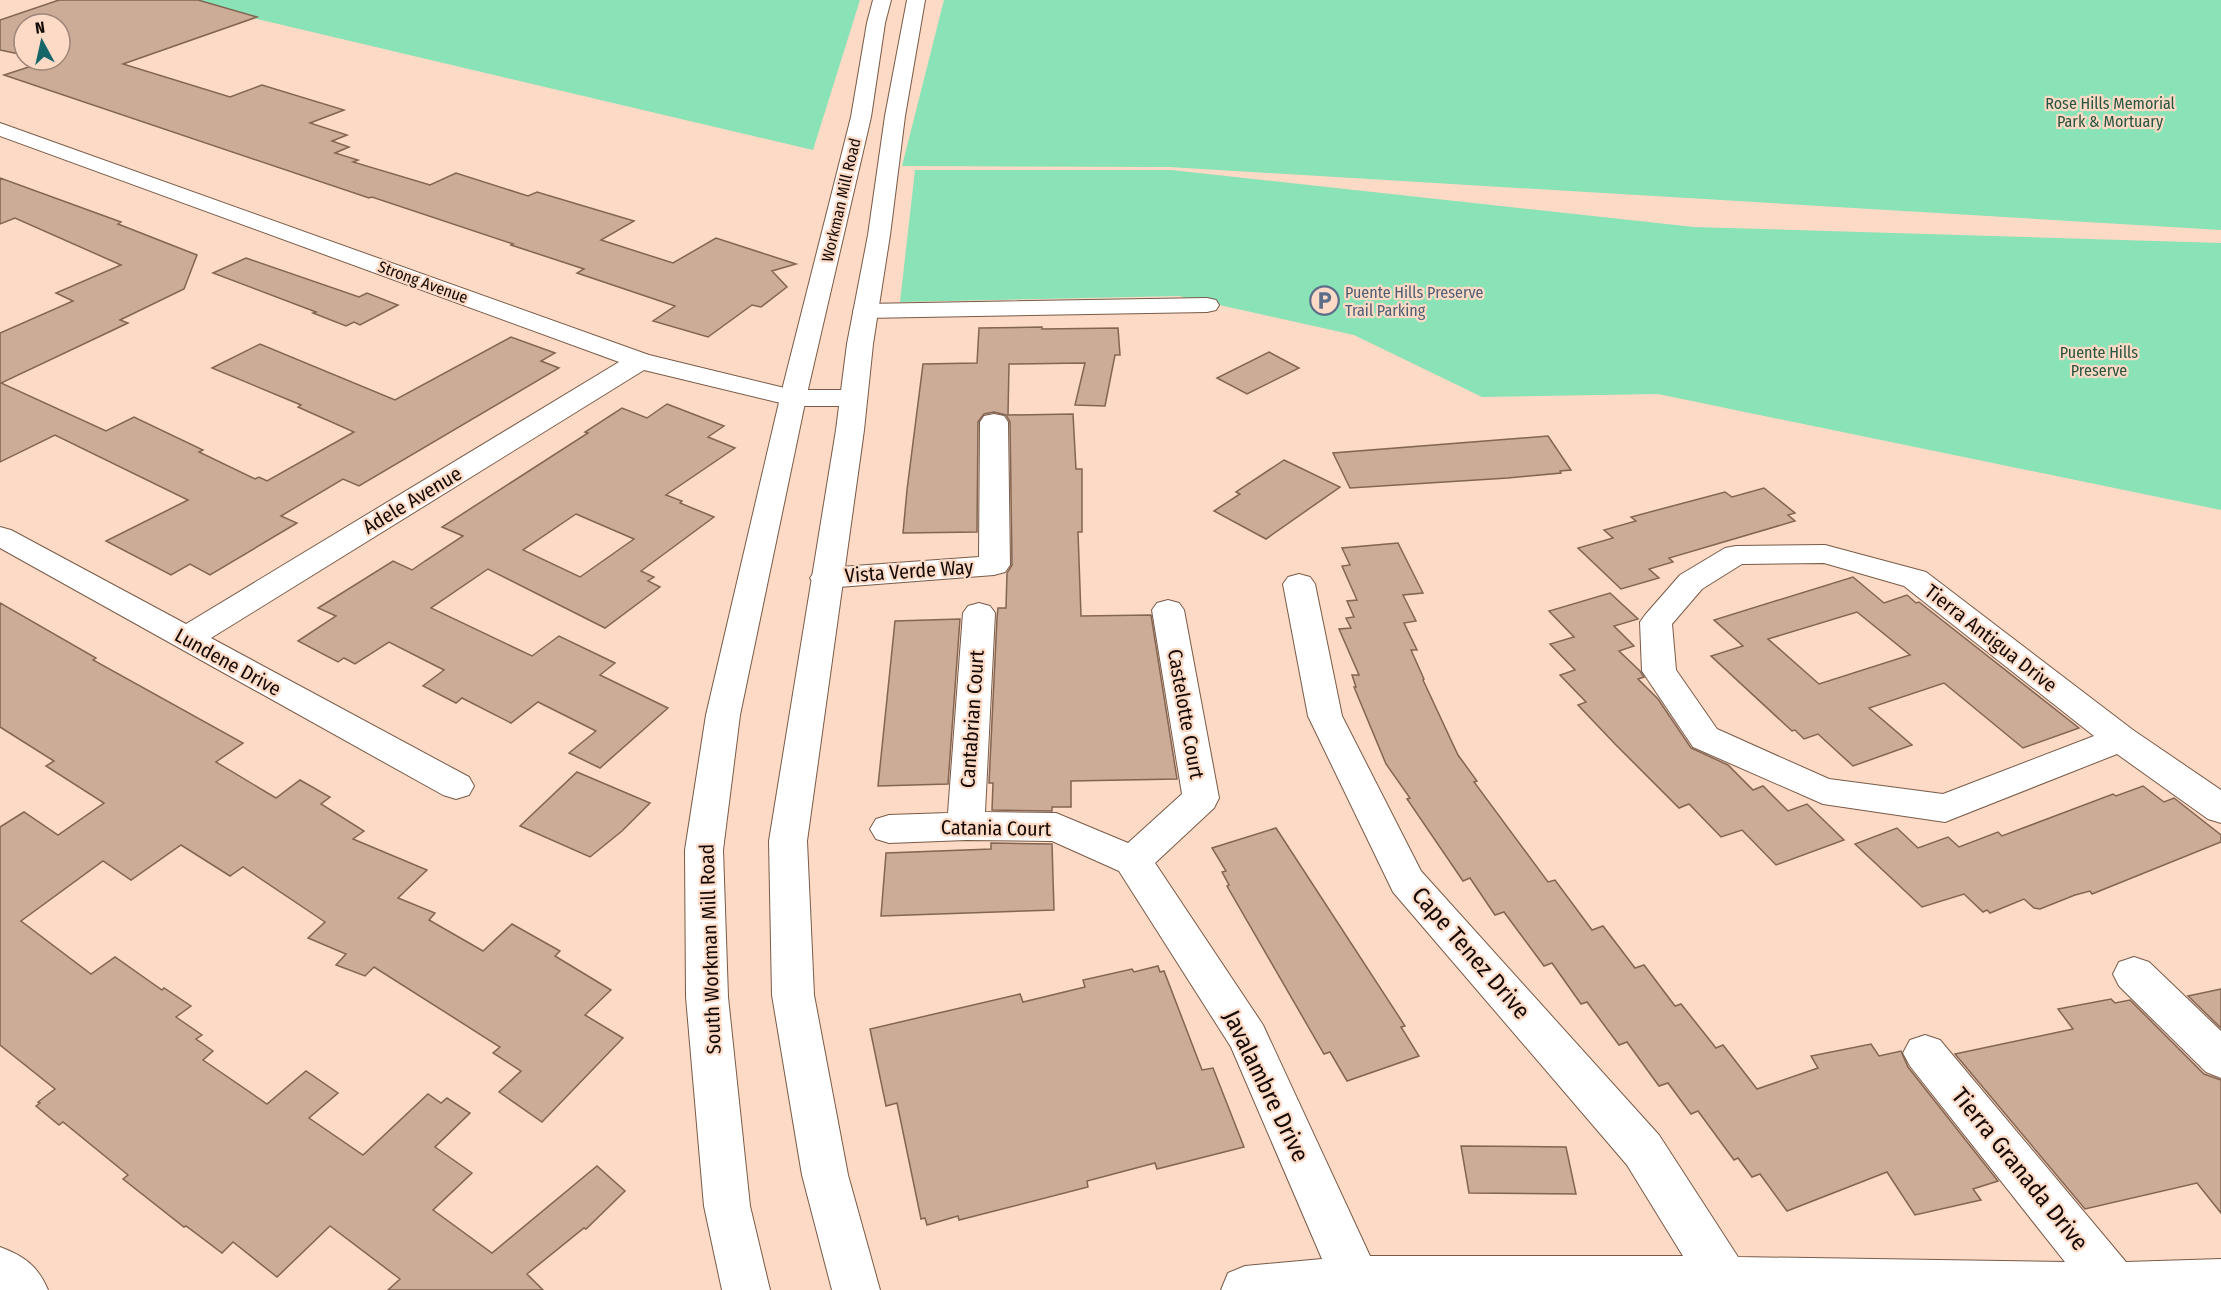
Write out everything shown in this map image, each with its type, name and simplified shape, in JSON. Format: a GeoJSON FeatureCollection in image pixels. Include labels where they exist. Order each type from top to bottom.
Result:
{"type":"FeatureCollection","features":[{"type":"Feature","properties":{"kind":"street","name":"Workman Mill Road"},"geometry":{"type":"LineString","coordinates":[[793,398],[861,117],[876,23],[882,0]]}},
{"type":"Feature","properties":{"kind":"street","name":"Workman Mill Road"},"geometry":{"type":"LineString","coordinates":[[854,398],[895,116],[916,0]]}},
{"type":"Feature","properties":{"kind":"street","name":"Strong Avenue"},"geometry":{"type":"LineString","coordinates":[[0,129],[640,361],[793,398],[854,398]]}},
{"type":"Feature","properties":{"kind":"street"},"geometry":{"type":"LineString","coordinates":[[866,311],[1207,305]]}},
{"type":"Feature","properties":{"kind":"street","name":"Adele Avenue"},"geometry":{"type":"LineString","coordinates":[[185,639],[640,361]]}},
{"type":"Feature","properties":{"kind":"street","name":"South Workman Mill Road"},"geometry":{"type":"LineString","coordinates":[[746,1290],[727,1206],[707,997],[704,850],[723,715],[793,398]]}},
{"type":"Feature","properties":{"kind":"street"},"geometry":{"type":"LineString","coordinates":[[854,398],[788,841],[793,995],[825,1175],[856,1290]]}},
{"type":"Feature","properties":{"kind":"street","name":"Vista Verde Way"},"geometry":{"type":"LineString","coordinates":[[826,578],[994,565],[994,422]]}},
{"type":"Feature","properties":{"kind":"street","name":"Lundene Drive"},"geometry":{"type":"LineString","coordinates":[[0,536],[456,786]]}},
{"type":"Feature","properties":{"kind":"street","name":"Tierra Antigua Drive"},"geometry":{"type":"LineString","coordinates":[[2121,739],[1945,808],[1823,791],[1705,738],[1659,671],[1656,622],[1691,582],[1736,555],[1825,554],[1915,579],[2121,739],[2221,809]]}},
{"type":"Feature","properties":{"kind":"street","name":"Cape Tenez Drive"},"geometry":{"type":"LineString","coordinates":[[1299,584],[1325,716],[1407,881],[1643,1150],[1725,1280]]}},
{"type":"Feature","properties":{"kind":"street","name":"Castelotte Court"},"geometry":{"type":"LineString","coordinates":[[1133,861],[1201,798],[1168,610]]}},
{"type":"Feature","properties":{"kind":"street","name":"Cantabrian Court"},"geometry":{"type":"LineString","coordinates":[[966,826],[979,613]]}},
{"type":"Feature","properties":{"kind":"street","name":"Catania Court"},"geometry":{"type":"LineString","coordinates":[[889,828],[1056,827],[1133,861]]}},
{"type":"Feature","properties":{"kind":"street","name":"Javalambre Drive"},"geometry":{"type":"LineString","coordinates":[[1133,861],[1248,1038],[1358,1285]]}},
{"type":"Feature","properties":{"kind":"street"},"geometry":{"type":"LineString","coordinates":[[2134,974],[2221,1059]]}},
{"type":"Feature","properties":{"kind":"street","name":"Tierra Granada Drive"},"geometry":{"type":"LineString","coordinates":[[1925,1053],[2115,1286]]}},
{"type":"Feature","properties":{"kind":"street"},"geometry":{"type":"LineString","coordinates":[[0,1270],[24,1290]]}},
{"type":"Feature","properties":{"kind":"street"},"geometry":{"type":"LineString","coordinates":[[1245,1290],[1358,1285],[1725,1280],[1988,1288],[2221,1283]]}},
{"type":"Feature","properties":{"kind":"green space"},"geometry":{"type":"Polygon","coordinates":[[[176,0],[860,0],[813,150],[176,0]]]}},
{"type":"Feature","properties":{"kind":"green space","name":"Rose Hills Memorial Park & Mortuary"},"geometry":{"type":"Polygon","coordinates":[[[944,0],[2221,0],[2221,230],[1169,167],[902,166],[944,0]]]}},
{"type":"Feature","properties":{"kind":"green space","name":"Puente Hills Preserve"},"geometry":{"type":"Polygon","coordinates":[[[915,170],[1171,170],[1694,227],[2221,243],[2221,510],[1658,394],[1482,397],[1354,335],[1179,296],[900,302],[915,170]]]}},
{"type":"Feature","properties":{"kind":"building"},"geometry":{"type":"Polygon","coordinates":[[[59,0],[198,0],[257,17],[123,64],[230,97],[262,85],[344,110],[310,123],[347,135],[332,141],[349,147],[335,153],[358,160],[353,162],[430,185],[456,173],[528,196],[537,192],[634,221],[601,240],[673,263],[716,238],[796,264],[772,271],[787,287],[761,307],[752,305],[708,337],[653,321],[675,306],[577,273],[584,269],[511,245],[513,244],[4,75],[13,72],[72,72],[72,12],[24,12],[59,0]]]}},
{"type":"Feature","properties":{"kind":"building"},"geometry":{"type":"Polygon","coordinates":[[[12,16],[12,52],[0,50],[0,20],[12,16]]]}},
{"type":"Feature","properties":{"kind":"building"},"geometry":{"type":"Polygon","coordinates":[[[0,178],[121,222],[118,224],[197,255],[184,289],[120,320],[128,323],[1,383],[106,431],[134,417],[203,450],[199,452],[255,479],[259,477],[267,481],[354,432],[298,407],[301,405],[212,368],[260,344],[395,400],[511,337],[555,353],[541,361],[559,368],[359,486],[343,479],[281,516],[297,523],[210,575],[190,564],[171,575],[106,541],[188,500],[55,435],[0,462],[0,333],[73,301],[56,293],[121,265],[15,218],[0,224],[0,178]]]}},
{"type":"Feature","properties":{"kind":"building"},"geometry":{"type":"Polygon","coordinates":[[[246,258],[359,297],[367,293],[398,305],[360,325],[354,322],[346,326],[313,313],[316,312],[213,273],[246,258]]]}},
{"type":"Feature","properties":{"kind":"building"},"geometry":{"type":"Polygon","coordinates":[[[1042,327],[1042,329],[1118,328],[1120,355],[1115,355],[1105,406],[1075,405],[1085,363],[1009,364],[1008,415],[1073,414],[1076,469],[1082,469],[1082,532],[1078,532],[1081,616],[1151,615],[1177,779],[1071,781],[1071,807],[1052,807],[1052,811],[992,810],[993,783],[989,783],[997,618],[998,608],[1006,608],[1007,573],[1012,565],[1010,422],[1006,415],[994,412],[984,414],[978,422],[977,532],[903,533],[907,490],[923,364],[977,363],[979,328],[1042,327]]]}},
{"type":"Feature","properties":{"kind":"building"},"geometry":{"type":"Polygon","coordinates":[[[1269,352],[1299,368],[1247,394],[1217,378],[1269,352]]]}},
{"type":"Feature","properties":{"kind":"building"},"geometry":{"type":"Polygon","coordinates":[[[667,404],[724,426],[708,437],[735,448],[666,495],[714,517],[641,571],[654,577],[648,581],[660,587],[605,628],[488,569],[431,608],[532,656],[559,636],[615,663],[600,675],[668,708],[600,768],[569,753],[596,731],[538,702],[511,723],[462,698],[456,703],[423,686],[444,670],[389,642],[355,664],[344,658],[338,662],[298,641],[336,616],[318,608],[393,561],[412,570],[463,536],[442,527],[588,433],[585,432],[622,408],[647,418],[667,404]],[[576,514],[523,550],[580,577],[634,539],[576,514]]]}},
{"type":"Feature","properties":{"kind":"building"},"geometry":{"type":"Polygon","coordinates":[[[1548,436],[1571,470],[1508,478],[1350,488],[1333,453],[1548,436]]]}},
{"type":"Feature","properties":{"kind":"building"},"geometry":{"type":"Polygon","coordinates":[[[1284,460],[1340,487],[1266,539],[1214,511],[1240,494],[1236,492],[1284,460]]]}},
{"type":"Feature","properties":{"kind":"building"},"geometry":{"type":"Polygon","coordinates":[[[1764,488],[1795,513],[1788,515],[1795,521],[1669,558],[1673,562],[1649,569],[1659,578],[1621,589],[1578,548],[1613,538],[1604,530],[1636,521],[1631,517],[1725,492],[1732,497],[1764,488]]]}},
{"type":"Feature","properties":{"kind":"building"},"geometry":{"type":"Polygon","coordinates":[[[1398,543],[1423,593],[1403,595],[1416,621],[1404,623],[1417,650],[1411,650],[1423,680],[1458,755],[1477,781],[1474,782],[1548,882],[1555,880],[1592,930],[1603,926],[1635,968],[1644,965],[1675,1006],[1681,1004],[1716,1048],[1723,1045],[1757,1089],[1818,1068],[1811,1056],[1871,1044],[1879,1056],[1901,1051],[1908,1067],[1998,1181],[1973,1189],[1981,1200],[1915,1215],[1887,1172],[1787,1211],[1760,1174],[1752,1177],[1738,1158],[1734,1160],[1698,1111],[1691,1114],[1668,1083],[1659,1086],[1627,1042],[1619,1045],[1587,1002],[1581,1004],[1552,963],[1544,966],[1504,912],[1495,915],[1470,878],[1463,881],[1386,764],[1354,687],[1356,687],[1352,675],[1359,675],[1339,629],[1351,628],[1346,618],[1354,617],[1347,601],[1357,600],[1342,566],[1350,565],[1342,548],[1398,543]]]}},
{"type":"Feature","properties":{"kind":"building"},"geometry":{"type":"Polygon","coordinates":[[[1853,577],[1884,603],[1907,595],[1916,603],[1919,602],[2079,728],[2023,748],[1944,683],[1869,708],[1912,745],[1853,766],[1818,734],[1804,739],[1795,730],[1792,731],[1711,656],[1743,646],[1714,620],[1853,577]],[[1857,612],[1768,639],[1819,684],[1910,655],[1857,612]]]}},
{"type":"Feature","properties":{"kind":"building"},"geometry":{"type":"Polygon","coordinates":[[[1610,593],[1638,619],[1614,626],[1634,646],[1619,651],[1640,671],[1644,677],[1638,679],[1658,699],[1691,748],[1728,765],[1753,790],[1763,786],[1788,811],[1807,804],[1844,840],[1776,865],[1742,830],[1721,837],[1689,804],[1679,808],[1578,705],[1586,702],[1560,675],[1575,670],[1550,644],[1574,637],[1549,611],[1610,593]]]}},
{"type":"Feature","properties":{"kind":"building"},"geometry":{"type":"Polygon","coordinates":[[[0,603],[96,658],[93,660],[243,743],[216,762],[276,798],[300,780],[330,797],[321,804],[364,831],[353,839],[427,870],[398,898],[435,913],[429,920],[483,951],[512,924],[560,951],[555,956],[611,990],[585,1015],[623,1038],[542,1122],[499,1092],[521,1071],[493,1053],[500,1047],[374,967],[365,976],[336,965],[346,954],[308,938],[325,922],[243,867],[230,876],[181,845],[131,880],[103,861],[21,921],[91,974],[115,957],[162,990],[164,988],[191,1006],[176,1017],[202,1035],[196,1039],[213,1051],[203,1060],[267,1104],[306,1071],[338,1093],[309,1118],[363,1155],[428,1094],[441,1103],[447,1098],[470,1113],[435,1147],[472,1173],[433,1210],[492,1253],[597,1166],[625,1191],[586,1229],[584,1228],[527,1274],[543,1290],[388,1290],[400,1279],[330,1226],[277,1277],[233,1242],[222,1253],[186,1226],[184,1227],[123,1179],[128,1175],[63,1122],[59,1125],[36,1106],[55,1089],[0,1045],[0,827],[24,812],[58,835],[104,803],[46,766],[54,761],[0,727],[0,603]]]}},
{"type":"Feature","properties":{"kind":"building"},"geometry":{"type":"Polygon","coordinates":[[[960,619],[948,784],[878,786],[895,621],[960,619]]]}},
{"type":"Feature","properties":{"kind":"building"},"geometry":{"type":"Polygon","coordinates":[[[577,772],[650,803],[622,831],[590,857],[520,826],[577,772]]]}},
{"type":"Feature","properties":{"kind":"building"},"geometry":{"type":"Polygon","coordinates":[[[2143,786],[2164,802],[2174,798],[2221,835],[2221,842],[2092,894],[2090,891],[2075,895],[2040,909],[2034,908],[2024,899],[1990,913],[1987,910],[1983,912],[1964,894],[1922,907],[1855,844],[1897,828],[1918,848],[1948,837],[1959,847],[1998,832],[2002,836],[2113,794],[2116,796],[2143,786]]]}},
{"type":"Feature","properties":{"kind":"building"},"geometry":{"type":"Polygon","coordinates":[[[1276,828],[1405,1026],[1401,1027],[1419,1056],[1347,1081],[1330,1052],[1324,1054],[1227,886],[1229,885],[1222,872],[1226,871],[1212,848],[1276,828]]]}},
{"type":"Feature","properties":{"kind":"building"},"geometry":{"type":"Polygon","coordinates":[[[991,843],[1052,844],[1054,910],[881,916],[886,853],[991,849],[991,843]]]}},
{"type":"Feature","properties":{"kind":"building"},"geometry":{"type":"Polygon","coordinates":[[[1158,966],[1160,972],[1164,971],[1202,1070],[1213,1068],[1244,1147],[1157,1169],[1155,1163],[1087,1181],[1088,1187],[959,1220],[958,1216],[927,1225],[925,1218],[921,1219],[897,1103],[886,1106],[870,1029],[1020,994],[1023,1002],[1085,987],[1083,980],[1132,969],[1134,972],[1158,966]]]}},
{"type":"Feature","properties":{"kind":"building"},"geometry":{"type":"Polygon","coordinates":[[[2221,989],[2221,1028],[2188,996],[2221,989]]]}},
{"type":"Feature","properties":{"kind":"building"},"geometry":{"type":"Polygon","coordinates":[[[2111,999],[2115,1003],[2130,1000],[2204,1074],[2221,1080],[2221,1213],[2197,1183],[2085,1209],[1955,1054],[2073,1029],[2058,1009],[2111,999]]]}},
{"type":"Feature","properties":{"kind":"building"},"geometry":{"type":"Polygon","coordinates":[[[1461,1146],[1566,1147],[1576,1194],[1469,1193],[1461,1146]]]}},
{"type":"Feature","properties":{"kind":"place","name":"Puente Hills Preserve Trail Parking"},"geometry":{"type":"Point","coordinates":[1324,301]}}]}
